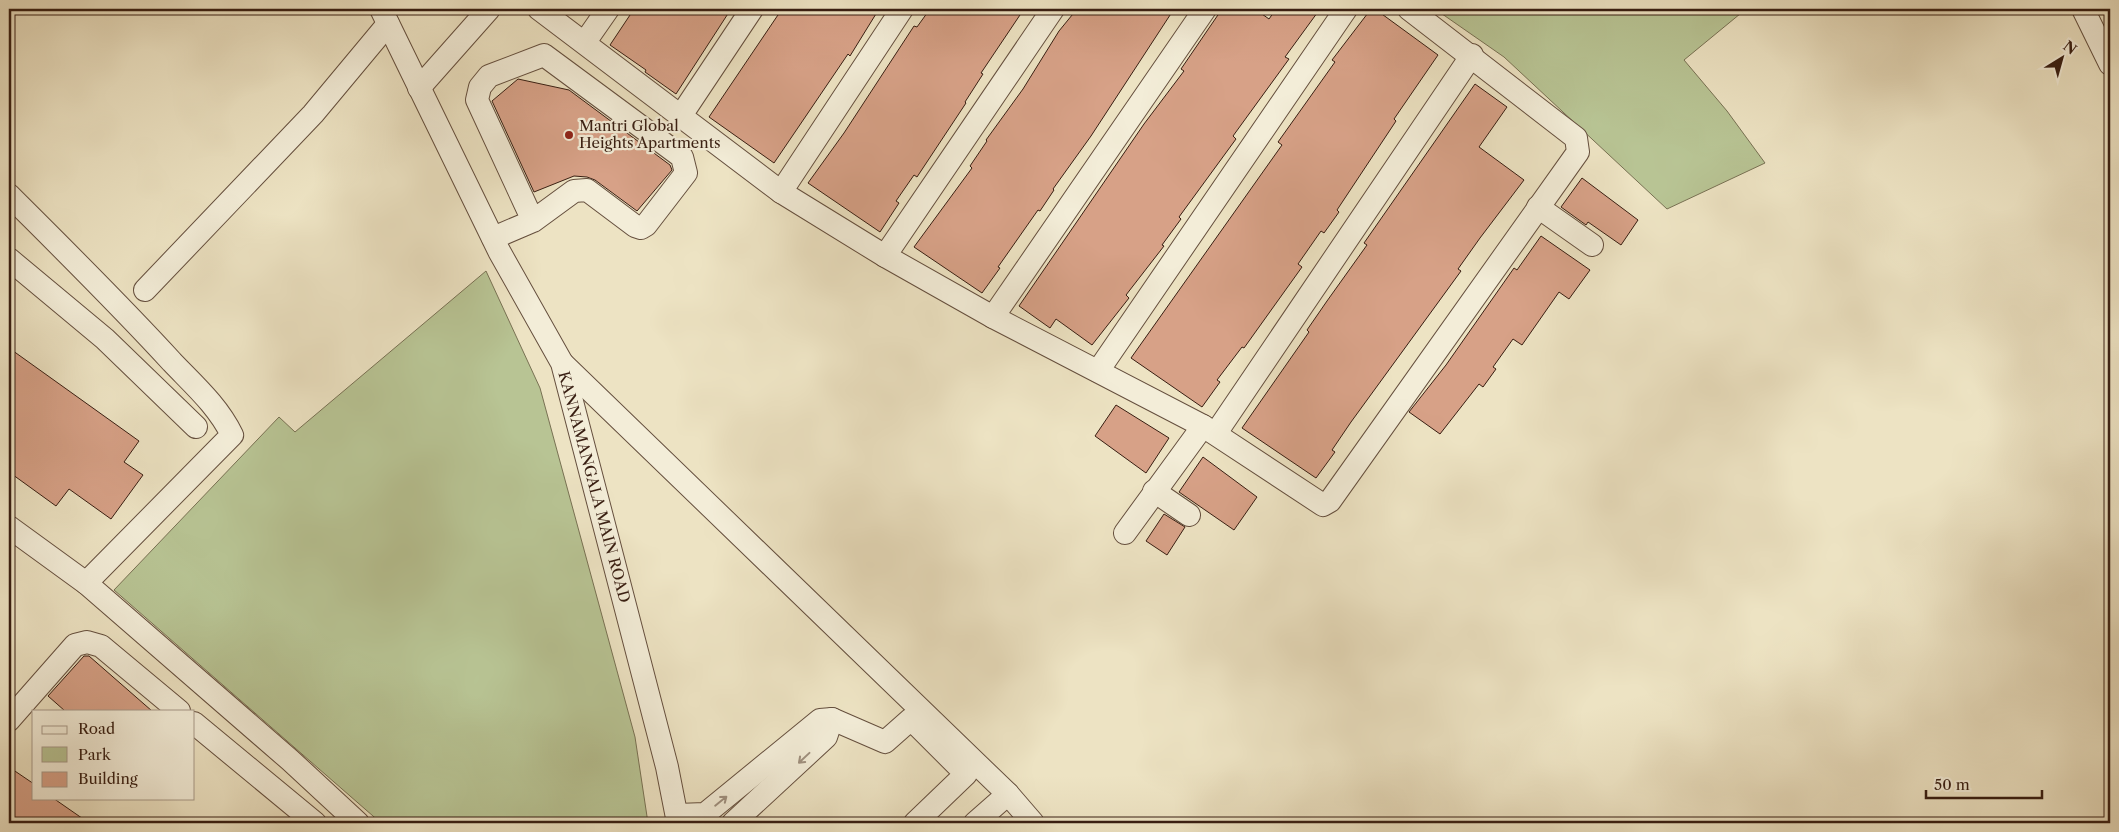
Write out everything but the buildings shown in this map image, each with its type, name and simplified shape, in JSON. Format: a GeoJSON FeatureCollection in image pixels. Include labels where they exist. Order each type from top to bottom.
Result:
{"type":"FeatureCollection","features":[{"type":"Feature","properties":{"kind":"street"},"geometry":{"type":"LineString","coordinates":[[419,88],[489,9]]}},
{"type":"Feature","properties":{"kind":"street"},"geometry":{"type":"LineString","coordinates":[[539,9],[781,192],[885,256],[992,317],[1209,430],[1323,505],[1330,501],[1578,152],[1576,138],[1472,55],[1410,9]]}},
{"type":"Feature","properties":{"kind":"street"},"geometry":{"type":"LineString","coordinates":[[585,42],[608,9]]}},
{"type":"Feature","properties":{"kind":"street"},"geometry":{"type":"LineString","coordinates":[[680,117],[752,9]]}},
{"type":"Feature","properties":{"kind":"street"},"geometry":{"type":"LineString","coordinates":[[781,192],[902,9]]}},
{"type":"Feature","properties":{"kind":"street"},"geometry":{"type":"LineString","coordinates":[[885,256],[1053,9]]}},
{"type":"Feature","properties":{"kind":"street"},"geometry":{"type":"LineString","coordinates":[[992,317],[1205,9]]}},
{"type":"Feature","properties":{"kind":"street"},"geometry":{"type":"LineString","coordinates":[[1098,371],[1346,9]]}},
{"type":"Feature","properties":{"kind":"street"},"geometry":{"type":"LineString","coordinates":[[2084,9],[2105,37],[2110,64]]}},
{"type":"Feature","properties":{"kind":"street"},"geometry":{"type":"LineString","coordinates":[[145,290],[313,114],[384,16]]}},
{"type":"Feature","properties":{"kind":"street","name":"KANNAMANGALA MAIN ROAD"},"geometry":{"type":"LineString","coordinates":[[384,16],[493,238],[562,363],[667,767],[678,819]]}},
{"type":"Feature","properties":{"kind":"street"},"geometry":{"type":"LineString","coordinates":[[493,238],[533,221],[574,191],[581,189],[587,190],[641,228],[646,225],[686,173],[682,157],[544,55],[489,76],[480,87],[477,100],[533,221]]}},
{"type":"Feature","properties":{"kind":"street"},"geometry":{"type":"LineString","coordinates":[[1125,533],[1154,491],[1209,430],[1472,55]]}},
{"type":"Feature","properties":{"kind":"street"},"geometry":{"type":"LineString","coordinates":[[9,195],[86,271],[204,394],[224,418],[232,435],[86,583]]}},
{"type":"Feature","properties":{"kind":"street"},"geometry":{"type":"LineString","coordinates":[[1538,207],[1592,245]]}},
{"type":"Feature","properties":{"kind":"street"},"geometry":{"type":"LineString","coordinates":[[9,259],[105,339],[196,427]]}},
{"type":"Feature","properties":{"kind":"street"},"geometry":{"type":"LineString","coordinates":[[562,363],[1008,794],[1033,823]]}},
{"type":"Feature","properties":{"kind":"street"},"geometry":{"type":"LineString","coordinates":[[1154,491],[1189,515]]}},
{"type":"Feature","properties":{"kind":"street"},"geometry":{"type":"LineString","coordinates":[[9,527],[86,583],[290,760],[358,823]]}},
{"type":"Feature","properties":{"kind":"street"},"geometry":{"type":"LineString","coordinates":[[9,720],[75,645],[87,642],[101,646],[178,710]]}},
{"type":"Feature","properties":{"kind":"street"},"geometry":{"type":"LineString","coordinates":[[678,819],[705,814],[820,720],[832,719],[885,742],[911,719],[966,774],[916,823]]}},
{"type":"Feature","properties":{"kind":"street"},"geometry":{"type":"LineString","coordinates":[[734,823],[826,737],[832,719]]}},
{"type":"Feature","properties":{"kind":"street"},"geometry":{"type":"LineString","coordinates":[[195,724],[315,823]]}},
{"type":"Feature","properties":{"kind":"street"},"geometry":{"type":"LineString","coordinates":[[975,823],[1008,794]]}},
{"type":"Feature","properties":{"kind":"green space"},"geometry":{"type":"Polygon","coordinates":[[[1435,9],[1746,9],[1684,60],[1727,111],[1765,163],[1667,209],[1504,57],[1435,9]]]}},
{"type":"Feature","properties":{"kind":"green space"},"geometry":{"type":"Polygon","coordinates":[[[486,271],[540,388],[635,737],[648,823],[381,823],[114,590],[279,417],[295,432],[486,271]]]}},
{"type":"Feature","properties":{"kind":"place","name":"Mantri Global Heights Apartments"},"geometry":{"type":"Point","coordinates":[569,135]}}]}
